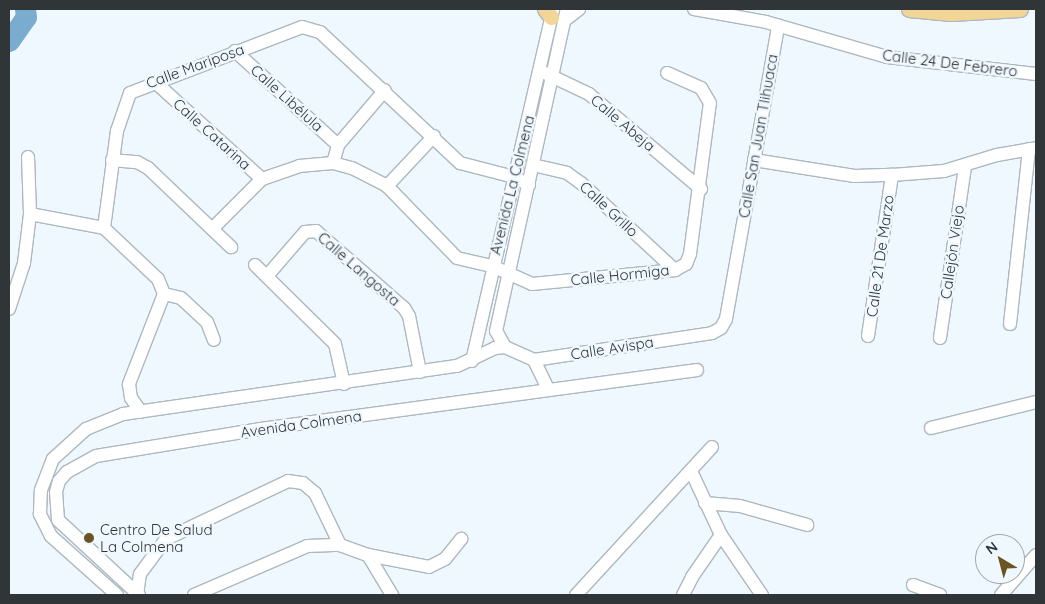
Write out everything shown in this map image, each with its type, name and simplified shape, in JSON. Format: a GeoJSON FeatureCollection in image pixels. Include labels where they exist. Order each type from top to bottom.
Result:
{"type":"FeatureCollection","features":[{"type":"Feature","properties":{"kind":"main road"},"geometry":{"type":"LineString","coordinates":[[909,9],[951,13],[1020,9]]}},
{"type":"Feature","properties":{"kind":"street"},"geometry":{"type":"LineString","coordinates":[[556,13],[579,9]]}},
{"type":"Feature","properties":{"kind":"street"},"geometry":{"type":"LineString","coordinates":[[694,9],[778,26]]}},
{"type":"Feature","properties":{"kind":"street","name":"Avenida La Colmena"},"geometry":{"type":"LineString","coordinates":[[472,361],[492,266],[540,68],[556,13]]}},
{"type":"Feature","properties":{"kind":"street","name":"Avenida La Colmena"},"geometry":{"type":"LineString","coordinates":[[504,347],[496,331],[552,78],[556,13]]}},
{"type":"Feature","properties":{"kind":"street","name":"Calle 24 De Febrero"},"geometry":{"type":"LineString","coordinates":[[778,26],[887,56],[1036,74]]}},
{"type":"Feature","properties":{"kind":"street","name":"Calle San Juan Tlihuaca"},"geometry":{"type":"LineString","coordinates":[[720,328],[726,319],[778,26]]}},
{"type":"Feature","properties":{"kind":"street","name":"Calle Mariposa"},"geometry":{"type":"LineString","coordinates":[[104,228],[112,160],[125,102],[130,93],[302,27],[313,28],[385,90],[468,167],[514,177],[529,185]]}},
{"type":"Feature","properties":{"kind":"street","name":"Calle Libélula"},"geometry":{"type":"LineString","coordinates":[[236,51],[338,145]]}},
{"type":"Feature","properties":{"kind":"street","name":"Calle Abeja"},"geometry":{"type":"LineString","coordinates":[[540,68],[552,78],[589,94],[701,189]]}},
{"type":"Feature","properties":{"kind":"street","name":"Calle Hormiga"},"geometry":{"type":"LineString","coordinates":[[334,163],[352,168],[387,186],[457,258],[492,266],[507,275],[532,284],[675,270],[686,264],[690,254],[701,189],[710,103],[702,88],[667,73]]}},
{"type":"Feature","properties":{"kind":"street","name":"Calle Catarina"},"geometry":{"type":"LineString","coordinates":[[155,82],[262,179],[212,229]]}},
{"type":"Feature","properties":{"kind":"street"},"geometry":{"type":"LineString","coordinates":[[262,179],[299,166],[334,163],[338,145],[385,90]]}},
{"type":"Feature","properties":{"kind":"street"},"geometry":{"type":"LineString","coordinates":[[387,186],[434,136]]}},
{"type":"Feature","properties":{"kind":"street"},"geometry":{"type":"LineString","coordinates":[[754,160],[855,176],[892,175],[935,173],[1032,148],[1010,324]]}},
{"type":"Feature","properties":{"kind":"street"},"geometry":{"type":"LineString","coordinates":[[9,309],[24,263],[30,214],[28,157]]}},
{"type":"Feature","properties":{"kind":"street"},"geometry":{"type":"LineString","coordinates":[[112,160],[137,162],[148,168],[231,247]]}},
{"type":"Feature","properties":{"kind":"street","name":"Calle Grillo"},"geometry":{"type":"LineString","coordinates":[[533,165],[567,173],[581,183],[675,270]]}},
{"type":"Feature","properties":{"kind":"street","name":"Callejón Viejo"},"geometry":{"type":"LineString","coordinates":[[940,338],[964,166]]}},
{"type":"Feature","properties":{"kind":"street","name":"Calle 21 De Marzo"},"geometry":{"type":"LineString","coordinates":[[868,336],[892,175]]}},
{"type":"Feature","properties":{"kind":"street"},"geometry":{"type":"LineString","coordinates":[[30,214],[104,228],[150,270],[164,294],[181,298],[207,322],[214,340]]}},
{"type":"Feature","properties":{"kind":"street","name":"Calle Langosta"},"geometry":{"type":"LineString","coordinates":[[267,276],[305,232],[316,231],[404,308],[409,316],[420,372]]}},
{"type":"Feature","properties":{"kind":"street"},"geometry":{"type":"LineString","coordinates":[[255,265],[335,344],[344,384]]}},
{"type":"Feature","properties":{"kind":"street"},"geometry":{"type":"LineString","coordinates":[[141,412],[131,398],[129,384],[164,294]]}},
{"type":"Feature","properties":{"kind":"street","name":"Calle Avispa"},"geometry":{"type":"LineString","coordinates":[[534,360],[712,333],[720,328]]}},
{"type":"Feature","properties":{"kind":"street"},"geometry":{"type":"LineString","coordinates":[[117,595],[50,536],[40,514],[41,490],[53,459],[73,439],[99,421],[141,412],[420,372],[472,361],[487,351],[504,347],[534,360],[548,388]]}},
{"type":"Feature","properties":{"kind":"street","name":"Avenida Colmena"},"geometry":{"type":"LineString","coordinates":[[138,595],[58,520],[56,492],[59,481],[67,472],[96,456],[261,429],[548,388],[697,370]]}},
{"type":"Feature","properties":{"kind":"street"},"geometry":{"type":"LineString","coordinates":[[931,428],[1036,402]]}},
{"type":"Feature","properties":{"kind":"street"},"geometry":{"type":"LineString","coordinates":[[576,595],[712,447]]}},
{"type":"Feature","properties":{"kind":"street"},"geometry":{"type":"LineString","coordinates":[[691,471],[721,535],[762,595]]}},
{"type":"Feature","properties":{"kind":"street","name":"Avenida Colmena"},"geometry":{"type":"LineString","coordinates":[[138,595],[140,574],[166,539],[288,481],[303,483],[315,494],[340,545]]}},
{"type":"Feature","properties":{"kind":"street"},"geometry":{"type":"LineString","coordinates":[[705,504],[740,506],[807,525]]}},
{"type":"Feature","properties":{"kind":"street"},"geometry":{"type":"LineString","coordinates":[[683,595],[692,577],[721,535]]}},
{"type":"Feature","properties":{"kind":"street"},"geometry":{"type":"LineString","coordinates":[[194,595],[307,546],[340,545],[368,554],[429,567],[445,559],[461,539]]}},
{"type":"Feature","properties":{"kind":"street"},"geometry":{"type":"LineString","coordinates":[[368,554],[392,595]]}},
{"type":"Feature","properties":{"kind":"street"},"geometry":{"type":"LineString","coordinates":[[1001,595],[1036,555]]}},
{"type":"Feature","properties":{"kind":"street"},"geometry":{"type":"LineString","coordinates":[[913,585],[940,595]]}},
{"type":"Feature","properties":{"kind":"waterway"},"geometry":{"type":"LineString","coordinates":[[9,41],[26,17],[25,9]]}},
{"type":"Feature","properties":{"kind":"place","name":"Centro De Salud La Colmena"},"geometry":{"type":"Point","coordinates":[89,538]}}]}
